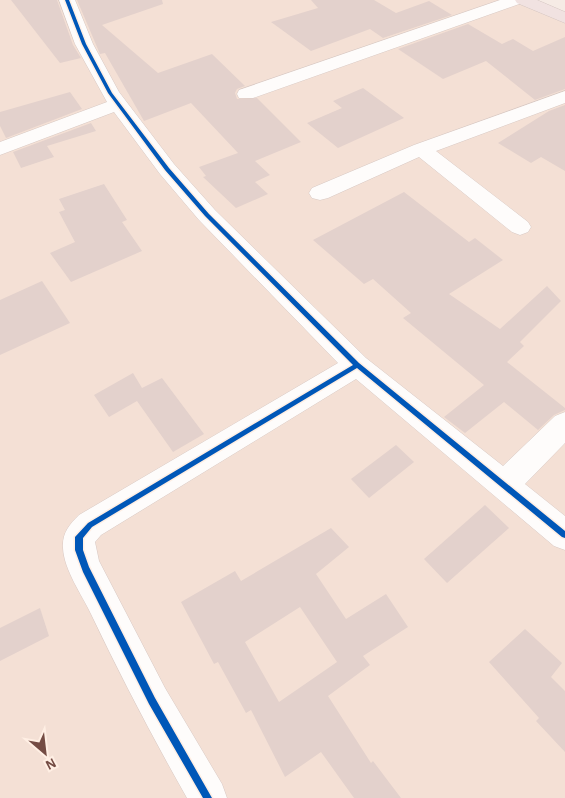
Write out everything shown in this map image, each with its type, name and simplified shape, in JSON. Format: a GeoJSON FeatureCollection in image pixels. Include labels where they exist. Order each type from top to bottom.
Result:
{"type":"FeatureCollection","features":[{"type":"Feature","properties":{"kind":"highway"},"geometry":{"type":"LineString","coordinates":[[523,0],[565,18]]}},
{"type":"Feature","properties":{"kind":"street"},"geometry":{"type":"LineString","coordinates":[[67,0],[84,44],[118,104],[167,169],[207,215],[357,365],[565,535]]}},
{"type":"Feature","properties":{"kind":"street"},"geometry":{"type":"LineString","coordinates":[[246,94],[516,0]]}},
{"type":"Feature","properties":{"kind":"street"},"geometry":{"type":"LineString","coordinates":[[320,192],[421,148],[505,116],[565,97]]}},
{"type":"Feature","properties":{"kind":"street"},"geometry":{"type":"LineString","coordinates":[[0,149],[118,104]]}},
{"type":"Feature","properties":{"kind":"street"},"geometry":{"type":"LineString","coordinates":[[421,148],[520,227]]}},
{"type":"Feature","properties":{"kind":"street"},"geometry":{"type":"LineString","coordinates":[[208,798],[152,701],[86,569],[79,550],[79,536],[90,526],[357,365]]}},
{"type":"Feature","properties":{"kind":"street"},"geometry":{"type":"LineString","coordinates":[[503,486],[565,424]]}},
{"type":"Feature","properties":{"kind":"shaded area"},"geometry":{"type":"Polygon","coordinates":[[[0,0],[517,0],[565,22],[565,798],[0,798],[0,0]]]}},
{"type":"Feature","properties":{"kind":"building"},"geometry":{"type":"Polygon","coordinates":[[[11,0],[57,0],[73,45],[81,58],[60,63],[11,0]]]}},
{"type":"Feature","properties":{"kind":"building"},"geometry":{"type":"Polygon","coordinates":[[[77,0],[162,0],[163,4],[102,25],[158,73],[212,54],[245,86],[237,89],[235,93],[237,99],[257,98],[301,142],[255,161],[270,175],[255,182],[268,194],[236,208],[203,177],[206,176],[199,167],[238,153],[191,103],[144,121],[105,53],[100,54],[77,0]]]}},
{"type":"Feature","properties":{"kind":"building"},"geometry":{"type":"Polygon","coordinates":[[[311,0],[374,0],[396,13],[429,1],[452,15],[383,38],[370,29],[311,51],[271,22],[318,8],[311,0]]]}},
{"type":"Feature","properties":{"kind":"building"},"geometry":{"type":"Polygon","coordinates":[[[468,24],[502,44],[513,39],[533,51],[565,37],[565,89],[535,100],[486,61],[443,79],[398,49],[468,24]]]}},
{"type":"Feature","properties":{"kind":"building"},"geometry":{"type":"Polygon","coordinates":[[[363,88],[404,118],[338,148],[307,123],[342,108],[333,101],[363,88]]]}},
{"type":"Feature","properties":{"kind":"building"},"geometry":{"type":"Polygon","coordinates":[[[70,92],[82,109],[6,138],[0,126],[0,112],[70,92]]]}},
{"type":"Feature","properties":{"kind":"building"},"geometry":{"type":"Polygon","coordinates":[[[565,105],[565,171],[541,157],[531,163],[498,143],[549,111],[565,105]]]}},
{"type":"Feature","properties":{"kind":"building"},"geometry":{"type":"Polygon","coordinates":[[[91,123],[96,131],[47,146],[54,157],[21,168],[13,152],[91,123]]]}},
{"type":"Feature","properties":{"kind":"building"},"geometry":{"type":"Polygon","coordinates":[[[104,184],[127,220],[122,222],[142,251],[71,282],[50,253],[75,242],[59,212],[65,210],[59,199],[104,184]]]}},
{"type":"Feature","properties":{"kind":"building"},"geometry":{"type":"Polygon","coordinates":[[[404,192],[469,242],[475,238],[503,260],[449,294],[500,329],[547,286],[561,301],[520,342],[524,346],[507,362],[565,408],[565,410],[554,415],[538,430],[504,402],[465,433],[444,417],[484,385],[403,318],[411,313],[373,279],[364,284],[313,240],[404,192]]]}},
{"type":"Feature","properties":{"kind":"building"},"geometry":{"type":"Polygon","coordinates":[[[42,281],[70,323],[0,355],[0,300],[42,281]]]}},
{"type":"Feature","properties":{"kind":"building"},"geometry":{"type":"Polygon","coordinates":[[[133,373],[142,388],[162,378],[204,434],[173,452],[137,401],[109,417],[94,395],[133,373]]]}},
{"type":"Feature","properties":{"kind":"building"},"geometry":{"type":"Polygon","coordinates":[[[396,445],[414,462],[369,498],[351,479],[396,445]]]}},
{"type":"Feature","properties":{"kind":"building"},"geometry":{"type":"Polygon","coordinates":[[[485,505],[509,528],[447,583],[424,559],[485,505]]]}},
{"type":"Feature","properties":{"kind":"building"},"geometry":{"type":"Polygon","coordinates":[[[331,528],[349,547],[316,574],[346,619],[386,594],[408,627],[363,656],[370,665],[328,696],[371,763],[373,761],[401,798],[354,798],[321,752],[285,777],[251,710],[246,713],[218,662],[214,664],[181,602],[235,571],[241,581],[331,528]],[[300,607],[245,642],[279,702],[337,662],[300,607]]]}},
{"type":"Feature","properties":{"kind":"building"},"geometry":{"type":"Polygon","coordinates":[[[40,608],[49,636],[0,661],[0,628],[40,608]]]}},
{"type":"Feature","properties":{"kind":"building"},"geometry":{"type":"Polygon","coordinates":[[[525,629],[562,663],[551,677],[565,691],[565,752],[536,721],[539,718],[489,662],[525,629]]]}},
{"type":"Feature","properties":{"kind":"cycle path"},"geometry":{"type":"LineString","coordinates":[[67,0],[84,44],[110,93],[167,169],[207,215],[357,365],[565,535]]}},
{"type":"Feature","properties":{"kind":"cycle path"},"geometry":{"type":"LineString","coordinates":[[208,798],[152,701],[86,569],[79,550],[79,537],[90,525],[357,365]]}}]}
